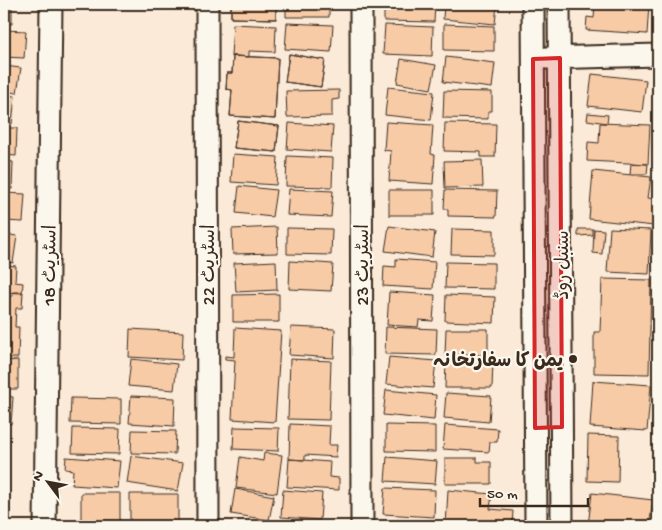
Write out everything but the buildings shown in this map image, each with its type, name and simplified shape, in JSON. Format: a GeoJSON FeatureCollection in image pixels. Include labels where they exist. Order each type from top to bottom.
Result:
{"type":"FeatureCollection","features":[{"type":"Feature","properties":{"kind":"street","name":"اسٹریٹ 18"},"geometry":{"type":"LineString","coordinates":[[46,526],[51,4]]}},
{"type":"Feature","properties":{"kind":"street","name":"اسٹریٹ 22"},"geometry":{"type":"LineString","coordinates":[[207,4],[208,526]]}},
{"type":"Feature","properties":{"kind":"street","name":"اسٹریٹ 23"},"geometry":{"type":"LineString","coordinates":[[361,4],[362,526]]}},
{"type":"Feature","properties":{"kind":"street","name":"سنبل روڈ"},"geometry":{"type":"LineString","coordinates":[[533,4],[536,526]]}},
{"type":"Feature","properties":{"kind":"street","name":"سنبل روڈ"},"geometry":{"type":"LineString","coordinates":[[559,4],[562,526]]}},
{"type":"Feature","properties":{"kind":"street"},"geometry":{"type":"LineString","coordinates":[[533,59],[658,55]]}},
{"type":"Feature","properties":{"kind":"street"},"geometry":{"type":"LineString","coordinates":[[536,428],[562,428]]}},
{"type":"Feature","properties":{"kind":"highlighted area"},"geometry":{"type":"Polygon","coordinates":[[[560,58],[562,427],[535,428],[533,59],[560,58]]]}},
{"type":"Feature","properties":{"kind":"place","name":"یمن کا سفارتخانہ"},"geometry":{"type":"Point","coordinates":[573,359]}}]}
